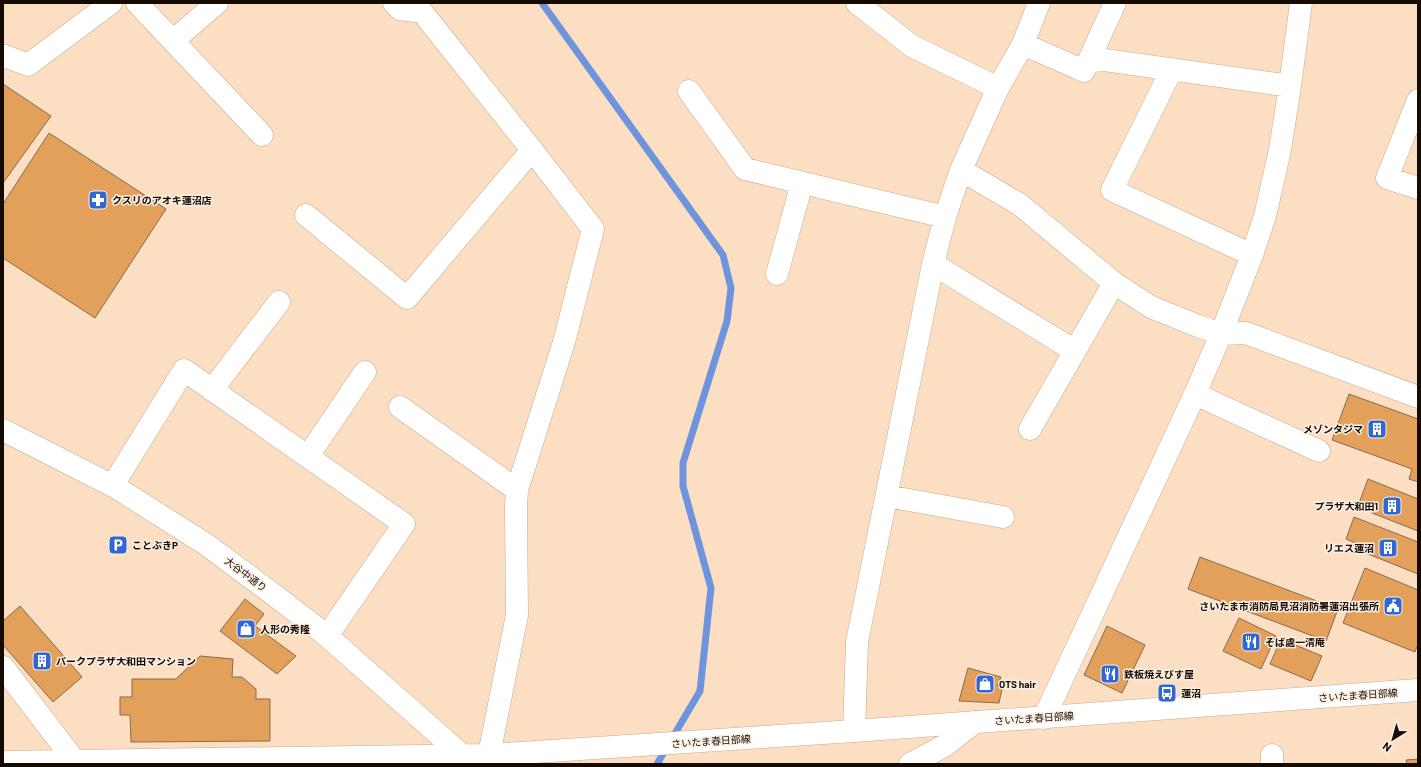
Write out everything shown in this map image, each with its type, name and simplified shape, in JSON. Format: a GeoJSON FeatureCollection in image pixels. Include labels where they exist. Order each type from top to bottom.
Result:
{"type":"FeatureCollection","features":[{"type":"Feature","properties":{"kind":"street"},"geometry":{"type":"LineString","coordinates":[[3,58],[5,56],[28,65],[111,3]]}},
{"type":"Feature","properties":{"kind":"street"},"geometry":{"type":"LineString","coordinates":[[137,3],[174,40],[262,135]]}},
{"type":"Feature","properties":{"kind":"street"},"geometry":{"type":"LineString","coordinates":[[174,40],[217,3]]}},
{"type":"Feature","properties":{"kind":"street"},"geometry":{"type":"LineString","coordinates":[[394,3],[400,9],[428,8],[532,150],[593,229],[564,342],[517,490],[517,615],[475,758]]}},
{"type":"Feature","properties":{"kind":"street"},"geometry":{"type":"LineString","coordinates":[[857,3],[912,46],[998,88]]}},
{"type":"Feature","properties":{"kind":"street"},"geometry":{"type":"LineString","coordinates":[[854,731],[857,642],[933,264],[945,217],[961,170],[998,88],[1023,44],[1039,3]]}},
{"type":"Feature","properties":{"kind":"street"},"geometry":{"type":"LineString","coordinates":[[1023,44],[1084,71],[1115,3]]}},
{"type":"Feature","properties":{"kind":"street"},"geometry":{"type":"LineString","coordinates":[[1044,718],[1195,394],[1221,334],[1252,255],[1265,216],[1280,150],[1301,3]]}},
{"type":"Feature","properties":{"kind":"street"},"geometry":{"type":"LineString","coordinates":[[1090,58],[1290,86]]}},
{"type":"Feature","properties":{"kind":"street"},"geometry":{"type":"LineString","coordinates":[[1172,69],[1112,190],[1252,255]]}},
{"type":"Feature","properties":{"kind":"street"},"geometry":{"type":"LineString","coordinates":[[689,91],[745,170],[945,217]]}},
{"type":"Feature","properties":{"kind":"street"},"geometry":{"type":"LineString","coordinates":[[1418,100],[1387,178],[1418,188]]}},
{"type":"Feature","properties":{"kind":"street"},"geometry":{"type":"LineString","coordinates":[[306,215],[408,298],[532,150]]}},
{"type":"Feature","properties":{"kind":"street"},"geometry":{"type":"LineString","coordinates":[[961,170],[1019,204],[1114,283],[1151,307],[1221,334],[1246,333],[1418,397]]}},
{"type":"Feature","properties":{"kind":"street"},"geometry":{"type":"LineString","coordinates":[[777,274],[802,183]]}},
{"type":"Feature","properties":{"kind":"street"},"geometry":{"type":"LineString","coordinates":[[933,264],[1075,351]]}},
{"type":"Feature","properties":{"kind":"street"},"geometry":{"type":"LineString","coordinates":[[1030,429],[1114,283]]}},
{"type":"Feature","properties":{"kind":"street"},"geometry":{"type":"LineString","coordinates":[[212,390],[279,302]]}},
{"type":"Feature","properties":{"kind":"street"},"geometry":{"type":"LineString","coordinates":[[113,485],[184,370],[308,456],[404,524],[327,636]]}},
{"type":"Feature","properties":{"kind":"street"},"geometry":{"type":"LineString","coordinates":[[308,456],[365,372]]}},
{"type":"Feature","properties":{"kind":"street"},"geometry":{"type":"LineString","coordinates":[[1195,394],[1319,451]]}},
{"type":"Feature","properties":{"kind":"street"},"geometry":{"type":"LineString","coordinates":[[400,407],[517,490]]}},
{"type":"Feature","properties":{"kind":"street","name":"大谷中通り"},"geometry":{"type":"LineString","coordinates":[[3,430],[113,485],[207,545],[327,636],[475,758]]}},
{"type":"Feature","properties":{"kind":"street"},"geometry":{"type":"LineString","coordinates":[[887,496],[1003,517]]}},
{"type":"Feature","properties":{"kind":"street"},"geometry":{"type":"LineString","coordinates":[[3,667],[76,762]]}},
{"type":"Feature","properties":{"kind":"street","name":"さいたま春日部線"},"geometry":{"type":"LineString","coordinates":[[3,762],[475,758],[651,744],[1044,718],[1418,690]]}},
{"type":"Feature","properties":{"kind":"street"},"geometry":{"type":"LineString","coordinates":[[910,764],[946,745],[975,722]]}},
{"type":"Feature","properties":{"kind":"building"},"geometry":{"type":"Polygon","coordinates":[[[3,84],[51,116],[3,183],[3,84]]]}},
{"type":"Feature","properties":{"kind":"building"},"geometry":{"type":"Polygon","coordinates":[[[49,133],[166,209],[95,318],[3,258],[3,204],[49,133]]]}},
{"type":"Feature","properties":{"kind":"building","name":"メゾンタジマ"},"geometry":{"type":"Polygon","coordinates":[[[1349,394],[1418,419],[1418,482],[1409,479],[1412,469],[1332,440],[1349,394]]]}},
{"type":"Feature","properties":{"kind":"building","name":"プラザ大和田1"},"geometry":{"type":"Polygon","coordinates":[[[1368,479],[1418,499],[1418,531],[1372,513],[1374,509],[1359,503],[1368,479]]]}},
{"type":"Feature","properties":{"kind":"building","name":"リエス蓮沼"},"geometry":{"type":"Polygon","coordinates":[[[1354,517],[1418,542],[1418,574],[1358,550],[1360,545],[1346,539],[1354,517]]]}},
{"type":"Feature","properties":{"kind":"building"},"geometry":{"type":"Polygon","coordinates":[[[1200,557],[1338,609],[1326,641],[1188,589],[1200,557]]]}},
{"type":"Feature","properties":{"kind":"building"},"geometry":{"type":"Polygon","coordinates":[[[1365,568],[1418,590],[1418,644],[1415,652],[1343,623],[1365,568]]]}},
{"type":"Feature","properties":{"kind":"building"},"geometry":{"type":"Polygon","coordinates":[[[245,599],[264,614],[255,626],[296,656],[277,674],[220,631],[245,599]]]}},
{"type":"Feature","properties":{"kind":"building","name":"パークプラザ大和田マンション"},"geometry":{"type":"Polygon","coordinates":[[[20,606],[82,677],[53,702],[3,645],[3,621],[20,606]]]}},
{"type":"Feature","properties":{"kind":"building"},"geometry":{"type":"Polygon","coordinates":[[[1239,618],[1276,636],[1261,669],[1223,651],[1239,618]]]}},
{"type":"Feature","properties":{"kind":"building"},"geometry":{"type":"Polygon","coordinates":[[[1107,626],[1145,645],[1122,693],[1084,675],[1107,626]]]}},
{"type":"Feature","properties":{"kind":"building"},"geometry":{"type":"Polygon","coordinates":[[[1281,639],[1322,656],[1311,681],[1270,664],[1281,639]]]}},
{"type":"Feature","properties":{"kind":"building"},"geometry":{"type":"Polygon","coordinates":[[[200,656],[233,659],[232,677],[242,677],[256,689],[256,699],[270,699],[270,741],[131,742],[130,715],[120,715],[120,697],[132,697],[132,679],[176,679],[200,656]]]}},
{"type":"Feature","properties":{"kind":"building"},"geometry":{"type":"Polygon","coordinates":[[[968,668],[1001,677],[997,686],[1002,689],[999,703],[959,701],[968,668]]]}},
{"type":"Feature","properties":{"kind":"building"},"geometry":{"type":"Polygon","coordinates":[[[1418,759],[1418,764],[1407,764],[1406,760],[1418,759]]]}},
{"type":"Feature","properties":{"kind":"waterway"},"geometry":{"type":"LineString","coordinates":[[542,3],[723,255],[731,288],[727,321],[683,463],[683,486],[711,588],[700,691],[657,764]]}},
{"type":"Feature","properties":{"kind":"place","name":"クスリのアオキ蓮沼店"},"geometry":{"type":"Point","coordinates":[98,200]}},
{"type":"Feature","properties":{"kind":"place","name":"メゾンタジマ"},"geometry":{"type":"Point","coordinates":[1377,429]}},
{"type":"Feature","properties":{"kind":"place","name":"プラザ大和田1"},"geometry":{"type":"Point","coordinates":[1392,506]}},
{"type":"Feature","properties":{"kind":"place","name":"ことぶきP"},"geometry":{"type":"Point","coordinates":[118,545]}},
{"type":"Feature","properties":{"kind":"place","name":"リエス蓮沼"},"geometry":{"type":"Point","coordinates":[1388,548]}},
{"type":"Feature","properties":{"kind":"place","name":"さいたま市消防局見沼消防署蓮沼出張所"},"geometry":{"type":"Point","coordinates":[1393,606]}},
{"type":"Feature","properties":{"kind":"place","name":"人形の秀隆"},"geometry":{"type":"Point","coordinates":[246,629]}},
{"type":"Feature","properties":{"kind":"place","name":"そば處一清庵"},"geometry":{"type":"Point","coordinates":[1251,642]}},
{"type":"Feature","properties":{"kind":"place","name":"パークプラザ大和田マンション"},"geometry":{"type":"Point","coordinates":[42,661]}},
{"type":"Feature","properties":{"kind":"place","name":"鉄板焼えびす屋"},"geometry":{"type":"Point","coordinates":[1110,674]}},
{"type":"Feature","properties":{"kind":"place","name":"OTS hair"},"geometry":{"type":"Point","coordinates":[985,684]}},
{"type":"Feature","properties":{"kind":"place","name":"蓮沼"},"geometry":{"type":"Point","coordinates":[1167,693]}}]}
